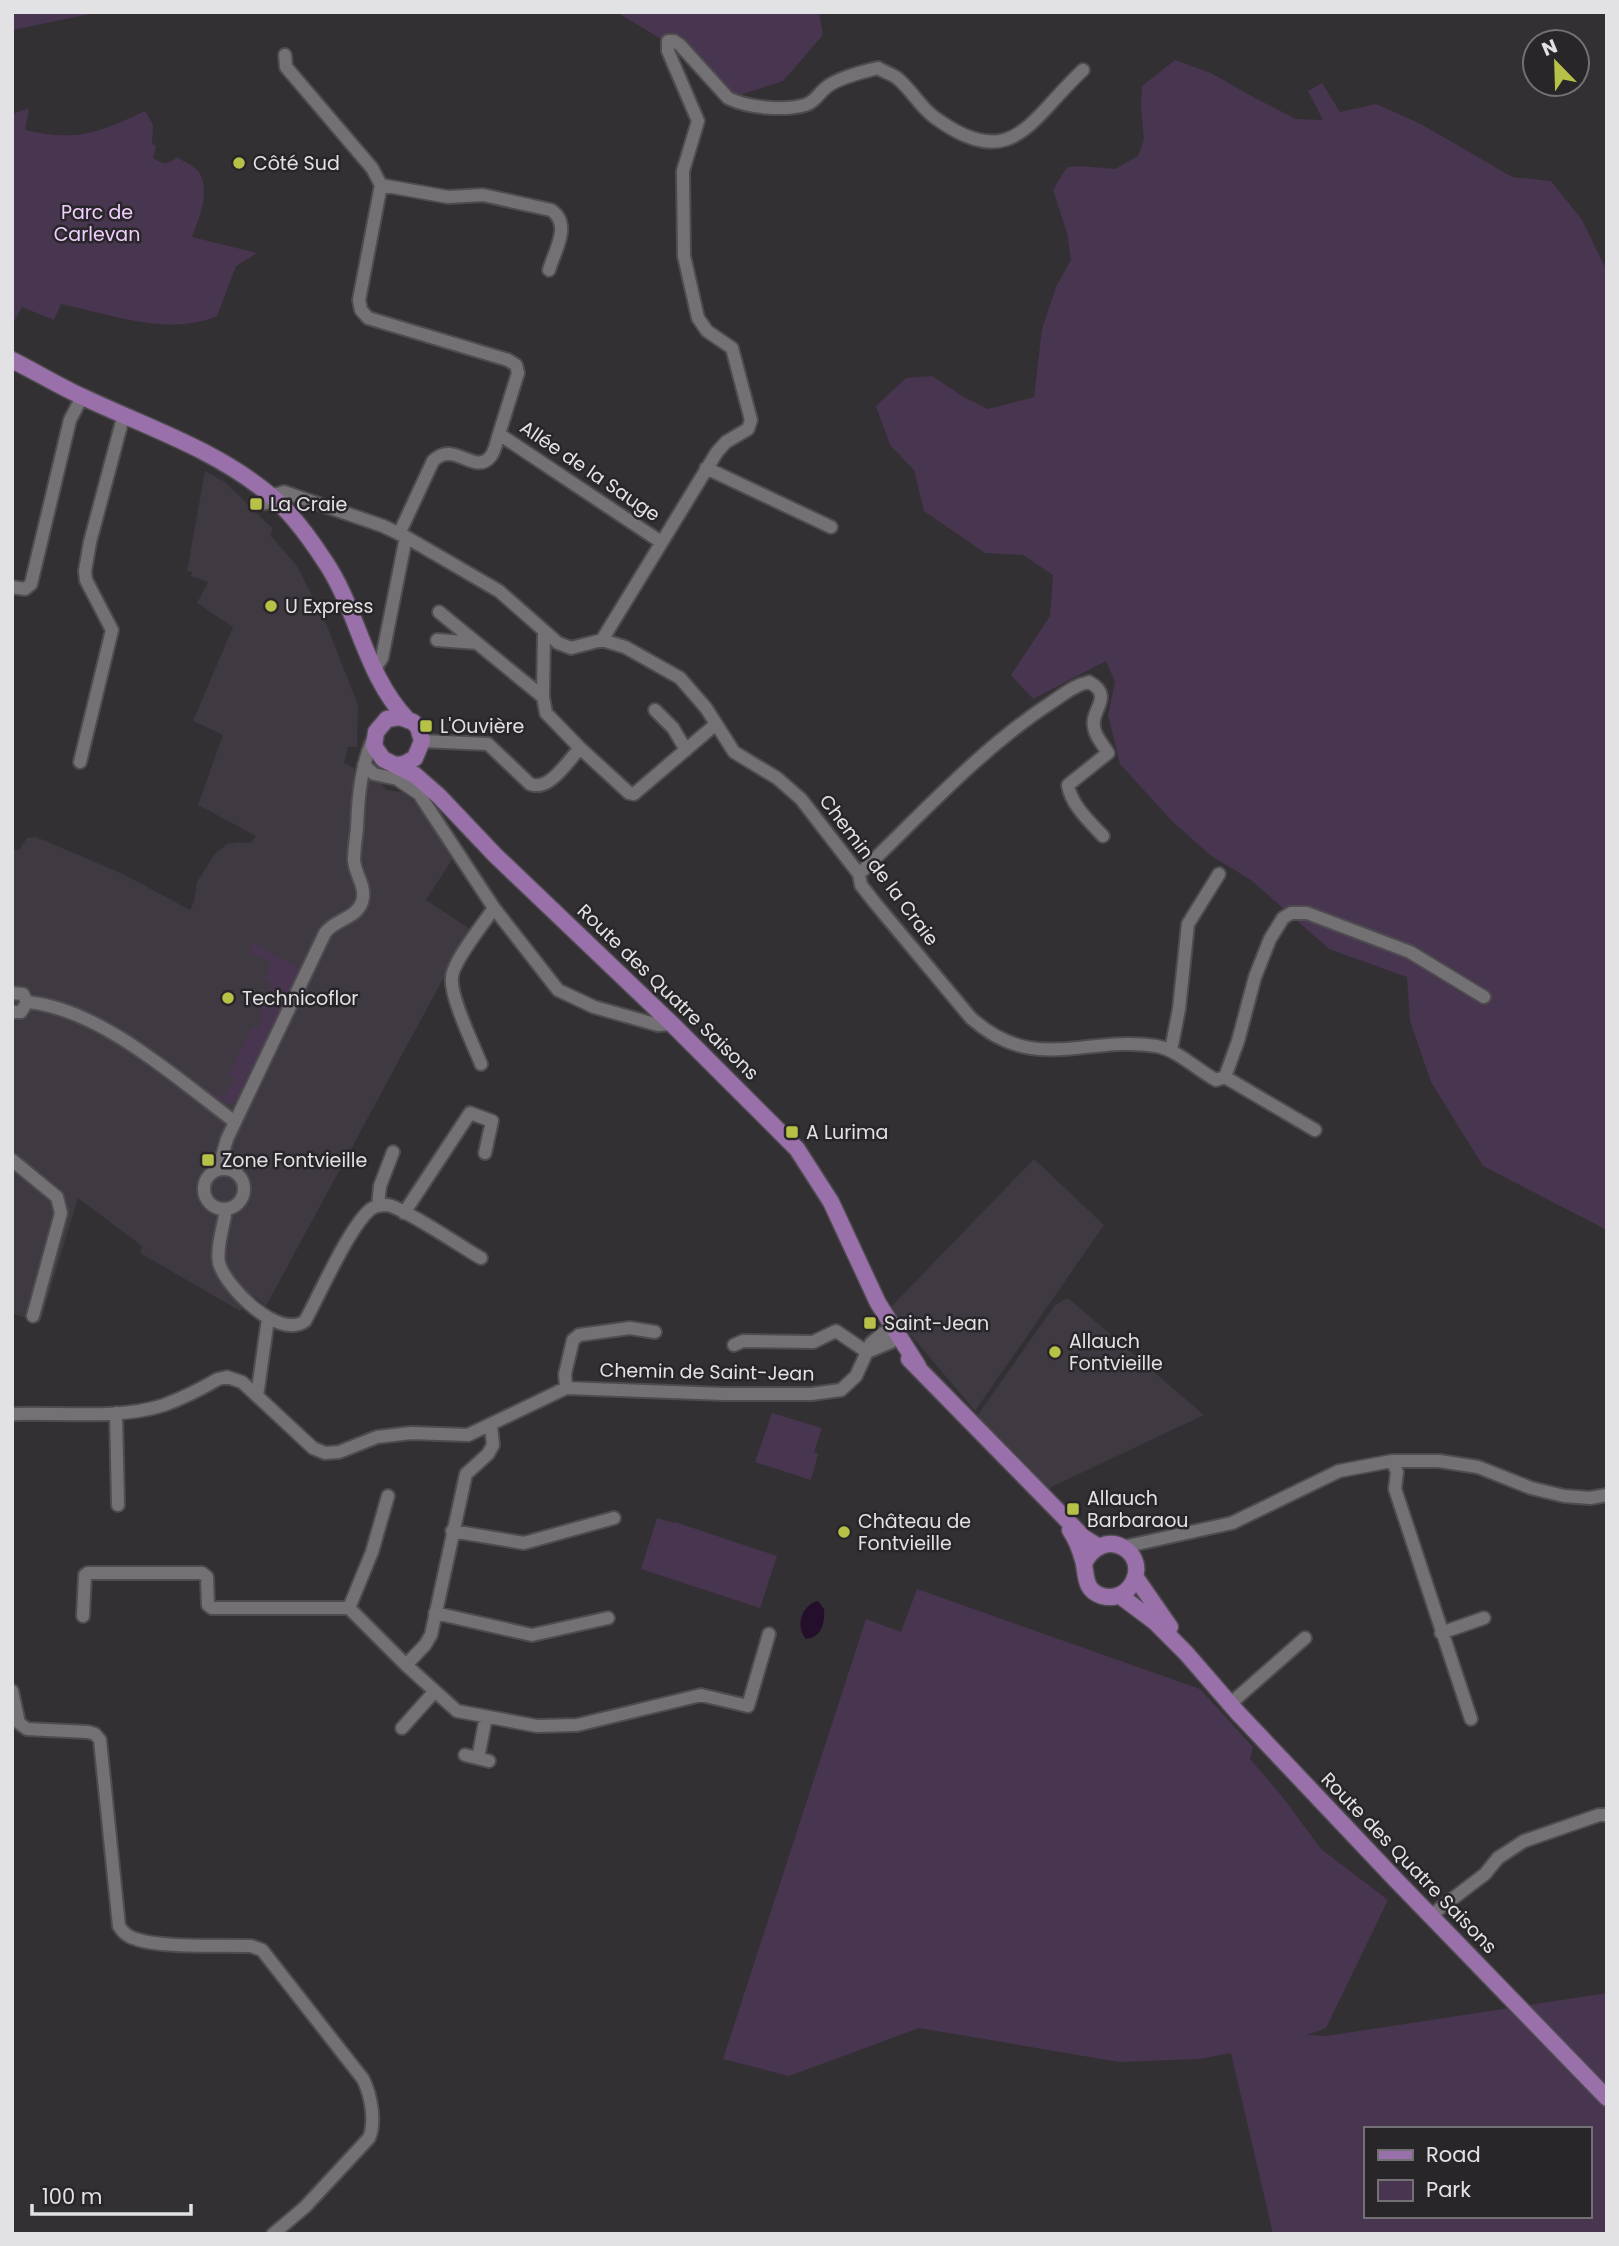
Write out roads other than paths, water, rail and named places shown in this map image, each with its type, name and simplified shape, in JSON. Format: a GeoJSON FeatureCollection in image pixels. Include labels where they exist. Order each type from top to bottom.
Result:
{"type":"FeatureCollection","features":[{"type":"Feature","properties":{"kind":"main road"},"geometry":{"type":"LineString","coordinates":[[12,360],[80,400]]}},
{"type":"Feature","properties":{"kind":"main road"},"geometry":{"type":"LineString","coordinates":[[12,370],[230,466],[283,509],[312,541],[328,564],[373,667]]}},
{"type":"Feature","properties":{"kind":"main road"},"geometry":{"type":"LineString","coordinates":[[268,499],[306,547],[329,585],[379,701],[378,731],[374,746],[390,762],[410,762],[420,747]]}},
{"type":"Feature","properties":{"kind":"main road","name":"Route des Quatre Saisons"},"geometry":{"type":"LineString","coordinates":[[373,667],[388,697],[407,719],[418,727],[420,747],[439,796]]}},
{"type":"Feature","properties":{"kind":"main road"},"geometry":{"type":"LineString","coordinates":[[378,731],[394,717],[407,719]]}},
{"type":"Feature","properties":{"kind":"main road","name":"Route des Quatre Saisons"},"geometry":{"type":"LineString","coordinates":[[390,762],[415,775],[439,796],[495,855],[672,1024],[797,1150],[831,1202],[891,1335],[1063,1516],[1083,1536],[1099,1546]]}},
{"type":"Feature","properties":{"kind":"main road","name":"Route des Quatre Saisons"},"geometry":{"type":"LineString","coordinates":[[1063,1516],[1077,1542],[1090,1588],[1104,1596],[1119,1595],[1155,1622],[1430,1916],[1607,2098]]}},
{"type":"Feature","properties":{"kind":"main road"},"geometry":{"type":"LineString","coordinates":[[1084,1564],[1087,1557],[1099,1546],[1113,1544],[1123,1547]]}},
{"type":"Feature","properties":{"kind":"main road","name":"Route des Quatre Saisons"},"geometry":{"type":"LineString","coordinates":[[1123,1547],[1129,1552],[1136,1572],[1186,1653]]}},
{"type":"Feature","properties":{"kind":"main road"},"geometry":{"type":"LineString","coordinates":[[1119,1595],[1126,1592],[1136,1572]]}},
{"type":"Feature","properties":{"kind":"street"},"geometry":{"type":"LineString","coordinates":[[268,499],[284,492],[402,535],[499,591],[558,643],[571,648],[602,640],[706,468],[726,442],[748,429],[751,416],[732,348],[708,331],[698,318],[684,256],[683,171],[698,121],[668,51],[668,41],[680,45],[728,98],[736,102],[772,108],[804,105],[813,101],[830,85],[878,68],[899,79],[934,118],[965,135],[987,143],[1008,140],[1042,115],[1058,93],[1083,70]]}},
{"type":"Feature","properties":{"kind":"street"},"geometry":{"type":"LineString","coordinates":[[285,55],[286,67],[372,168],[381,185],[359,300],[361,310],[368,318],[508,360],[516,365],[518,373],[499,434]]}},
{"type":"Feature","properties":{"kind":"street"},"geometry":{"type":"LineString","coordinates":[[381,185],[448,197],[483,195],[551,210],[559,215],[563,228],[549,270]]}},
{"type":"Feature","properties":{"kind":"street"},"geometry":{"type":"LineString","coordinates":[[12,587],[25,589],[32,584],[70,419],[80,400]]}},
{"type":"Feature","properties":{"kind":"street"},"geometry":{"type":"LineString","coordinates":[[80,762],[112,630],[90,591],[85,571],[122,418]]}},
{"type":"Feature","properties":{"kind":"street","name":"Allée de la Sauge"},"geometry":{"type":"LineString","coordinates":[[402,535],[433,461],[440,453],[450,452],[474,463],[483,461],[491,457],[499,434],[661,541]]}},
{"type":"Feature","properties":{"kind":"street"},"geometry":{"type":"LineString","coordinates":[[706,468],[831,527]]}},
{"type":"Feature","properties":{"kind":"street"},"geometry":{"type":"LineString","coordinates":[[283,509],[297,496]]}},
{"type":"Feature","properties":{"kind":"street"},"geometry":{"type":"LineString","coordinates":[[373,667],[382,658],[402,535]]}},
{"type":"Feature","properties":{"kind":"street"},"geometry":{"type":"LineString","coordinates":[[439,612],[543,698]]}},
{"type":"Feature","properties":{"kind":"street"},"geometry":{"type":"LineString","coordinates":[[544,632],[543,698],[546,713],[629,793],[634,794],[716,724]]}},
{"type":"Feature","properties":{"kind":"street"},"geometry":{"type":"LineString","coordinates":[[437,640],[478,643]]}},
{"type":"Feature","properties":{"kind":"street","name":"Chemin de la Craie"},"geometry":{"type":"LineString","coordinates":[[602,640],[625,647],[680,678],[695,693],[734,752],[777,778],[801,799],[859,874],[861,885],[875,903],[971,1018],[987,1032],[1022,1048],[1041,1050],[1156,1046],[1171,1050],[1216,1080],[1225,1077]]}},
{"type":"Feature","properties":{"kind":"street"},"geometry":{"type":"LineString","coordinates":[[859,874],[998,741],[1079,684],[1089,682],[1096,686],[1101,696],[1093,726],[1108,752],[1068,785],[1069,793],[1084,816],[1103,836]]}},
{"type":"Feature","properties":{"kind":"street"},"geometry":{"type":"LineString","coordinates":[[655,710],[673,728],[686,750]]}},
{"type":"Feature","properties":{"kind":"street"},"geometry":{"type":"LineString","coordinates":[[219,1170],[221,1156],[235,1122],[325,933],[334,923],[357,911],[361,903],[363,893],[354,859],[358,800],[364,765],[378,731]]}},
{"type":"Feature","properties":{"kind":"street"},"geometry":{"type":"LineString","coordinates":[[420,747],[488,744],[530,785],[537,787],[546,785],[580,748]]}},
{"type":"Feature","properties":{"kind":"street"},"geometry":{"type":"LineString","coordinates":[[364,765],[390,762]]}},
{"type":"Feature","properties":{"kind":"street"},"geometry":{"type":"LineString","coordinates":[[364,765],[374,774],[397,779],[419,793],[494,908],[558,990],[594,1007],[658,1025],[672,1024]]}},
{"type":"Feature","properties":{"kind":"street"},"geometry":{"type":"LineString","coordinates":[[1171,1050],[1179,1009],[1188,924],[1219,874]]}},
{"type":"Feature","properties":{"kind":"street"},"geometry":{"type":"LineString","coordinates":[[481,1065],[451,978],[469,944],[494,908]]}},
{"type":"Feature","properties":{"kind":"street"},"geometry":{"type":"LineString","coordinates":[[1315,1130],[1225,1077],[1262,957],[1283,918],[1291,912],[1307,913],[1410,952],[1484,997]]}},
{"type":"Feature","properties":{"kind":"street"},"geometry":{"type":"LineString","coordinates":[[12,993],[23,994],[27,1002],[24,1010],[12,1013]]}},
{"type":"Feature","properties":{"kind":"street"},"geometry":{"type":"LineString","coordinates":[[27,1002],[82,1015],[235,1122]]}},
{"type":"Feature","properties":{"kind":"street"},"geometry":{"type":"LineString","coordinates":[[404,1213],[470,1113],[492,1121],[485,1153]]}},
{"type":"Feature","properties":{"kind":"street"},"geometry":{"type":"LineString","coordinates":[[378,1206],[380,1186],[393,1152]]}},
{"type":"Feature","properties":{"kind":"street"},"geometry":{"type":"LineString","coordinates":[[12,1160],[57,1197],[61,1213],[33,1315]]}},
{"type":"Feature","properties":{"kind":"street"},"geometry":{"type":"LineString","coordinates":[[219,1170],[231,1170],[244,1185],[244,1192],[238,1204],[226,1209],[214,1208],[204,1193],[208,1176],[219,1170]]}},
{"type":"Feature","properties":{"kind":"street"},"geometry":{"type":"LineString","coordinates":[[226,1209],[219,1251],[222,1270],[240,1295],[268,1319],[292,1326],[299,1326],[305,1321],[345,1245],[370,1210],[378,1206],[388,1205],[404,1213],[481,1258]]}},
{"type":"Feature","properties":{"kind":"street"},"geometry":{"type":"LineString","coordinates":[[257,1396],[268,1319]]}},
{"type":"Feature","properties":{"kind":"street"},"geometry":{"type":"LineString","coordinates":[[12,1414],[116,1413],[162,1405],[227,1377],[242,1382],[313,1448],[326,1453],[339,1452],[377,1437],[411,1433],[468,1435],[566,1388],[565,1374],[573,1339],[579,1335],[630,1328],[655,1332]]}},
{"type":"Feature","properties":{"kind":"street"},"geometry":{"type":"LineString","coordinates":[[734,1345],[743,1342],[813,1342],[836,1331],[867,1352]]}},
{"type":"Feature","properties":{"kind":"street","name":"Chemin de Saint-Jean"},"geometry":{"type":"LineString","coordinates":[[566,1388],[724,1394],[832,1392],[841,1390],[856,1376],[871,1343],[891,1335]]}},
{"type":"Feature","properties":{"kind":"street"},"geometry":{"type":"LineString","coordinates":[[116,1413],[118,1505]]}},
{"type":"Feature","properties":{"kind":"street"},"geometry":{"type":"LineString","coordinates":[[405,1665],[431,1635],[466,1474],[488,1454],[493,1445],[491,1426]]}},
{"type":"Feature","properties":{"kind":"street"},"geometry":{"type":"LineString","coordinates":[[1392,1461],[1397,1472],[1395,1489],[1471,1719]]}},
{"type":"Feature","properties":{"kind":"street"},"geometry":{"type":"LineString","coordinates":[[1123,1547],[1232,1523],[1339,1471],[1392,1461],[1440,1461],[1478,1467],[1531,1488],[1564,1496],[1590,1498],[1607,1495]]}},
{"type":"Feature","properties":{"kind":"street"},"geometry":{"type":"LineString","coordinates":[[349,1608],[372,1552],[388,1496]]}},
{"type":"Feature","properties":{"kind":"street"},"geometry":{"type":"LineString","coordinates":[[452,1531],[524,1543],[614,1518]]}},
{"type":"Feature","properties":{"kind":"street"},"geometry":{"type":"LineString","coordinates":[[1136,1572],[1148,1543]]}},
{"type":"Feature","properties":{"kind":"street"},"geometry":{"type":"LineString","coordinates":[[83,1616],[85,1575],[88,1573],[202,1573],[207,1577],[208,1605],[212,1608],[349,1608],[405,1665],[457,1712],[537,1726],[577,1725],[702,1695],[748,1706],[769,1634]]}},
{"type":"Feature","properties":{"kind":"street"},"geometry":{"type":"LineString","coordinates":[[435,1614],[532,1635],[608,1618]]}},
{"type":"Feature","properties":{"kind":"street"},"geometry":{"type":"LineString","coordinates":[[1441,1633],[1484,1618]]}},
{"type":"Feature","properties":{"kind":"street"},"geometry":{"type":"LineString","coordinates":[[1230,1704],[1305,1638]]}},
{"type":"Feature","properties":{"kind":"street"},"geometry":{"type":"LineString","coordinates":[[12,1691],[19,1723],[27,1729],[88,1732],[95,1734],[100,1740],[119,1926],[122,1932],[137,1940],[251,1945],[262,1950],[367,2087],[373,2121],[369,2138],[305,2207],[273,2234]]}},
{"type":"Feature","properties":{"kind":"street"},"geometry":{"type":"LineString","coordinates":[[401,1728],[435,1692]]}},
{"type":"Feature","properties":{"kind":"street"},"geometry":{"type":"LineString","coordinates":[[477,1758],[486,1717]]}},
{"type":"Feature","properties":{"kind":"street"},"geometry":{"type":"LineString","coordinates":[[1430,1916],[1485,1874],[1498,1858],[1524,1841],[1607,1815]]}},
{"type":"Feature","properties":{"kind":"place","name":"Côté Sud"},"geometry":{"type":"Point","coordinates":[239,163]}},
{"type":"Feature","properties":{"kind":"place","name":"La Craie"},"geometry":{"type":"Point","coordinates":[256,504]}},
{"type":"Feature","properties":{"kind":"place","name":"U Express"},"geometry":{"type":"Point","coordinates":[271,606]}},
{"type":"Feature","properties":{"kind":"place","name":"L'Ouvière"},"geometry":{"type":"Point","coordinates":[426,726]}},
{"type":"Feature","properties":{"kind":"place","name":"Technicoflor"},"geometry":{"type":"Point","coordinates":[228,998]}},
{"type":"Feature","properties":{"kind":"place","name":"A Lurima"},"geometry":{"type":"Point","coordinates":[792,1132]}},
{"type":"Feature","properties":{"kind":"place","name":"Zone Fontvieille"},"geometry":{"type":"Point","coordinates":[208,1160]}},
{"type":"Feature","properties":{"kind":"place","name":"Saint-Jean"},"geometry":{"type":"Point","coordinates":[870,1323]}},
{"type":"Feature","properties":{"kind":"place","name":"Allauch Fontvieille"},"geometry":{"type":"Point","coordinates":[1055,1352]}},
{"type":"Feature","properties":{"kind":"place","name":"Allauch Barbaraou"},"geometry":{"type":"Point","coordinates":[1073,1509]}},
{"type":"Feature","properties":{"kind":"place","name":"Château de Fontvieille"},"geometry":{"type":"Point","coordinates":[844,1532]}},
{"type":"Feature","properties":{"kind":"park label","name":"Parc de Carlevan"},"geometry":{"type":"Point","coordinates":[97,223]}}]}
